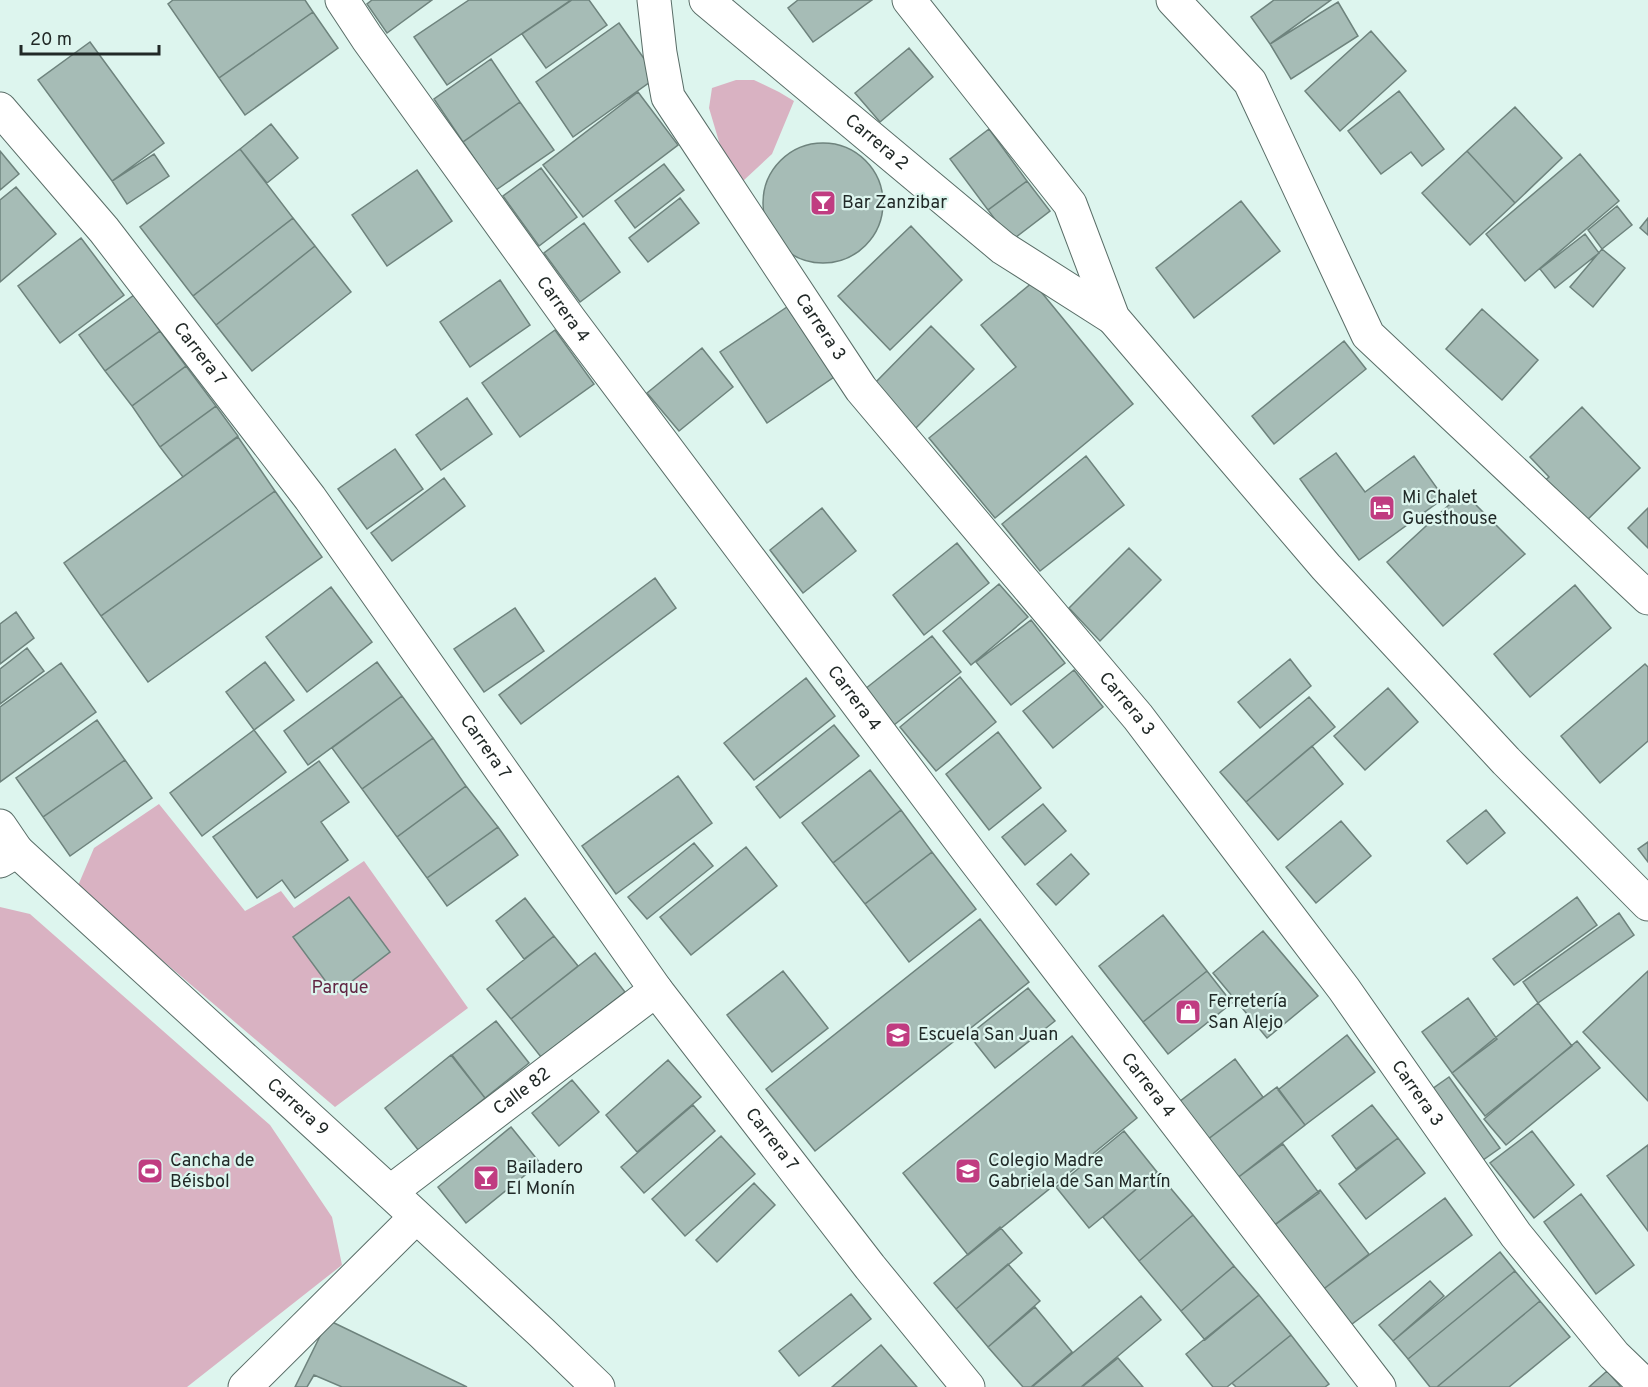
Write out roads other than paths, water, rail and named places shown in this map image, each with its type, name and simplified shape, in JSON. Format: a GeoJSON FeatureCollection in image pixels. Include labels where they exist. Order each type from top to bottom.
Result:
{"type":"FeatureCollection","features":[{"type":"Feature","properties":{"kind":"street","name":"Carrera 4"},"geometry":{"type":"LineString","coordinates":[[342,0],[577,330],[1364,1382]]}},
{"type":"Feature","properties":{"kind":"street","name":"Carrera 3"},"geometry":{"type":"LineString","coordinates":[[654,0],[668,97],[861,389],[1138,717],[1344,989],[1516,1235],[1614,1355],[1647,1387]]}},
{"type":"Feature","properties":{"kind":"street","name":"Carrera 2"},"geometry":{"type":"LineString","coordinates":[[706,0],[1003,248],[1113,318]]}},
{"type":"Feature","properties":{"kind":"street"},"geometry":{"type":"LineString","coordinates":[[909,0],[1070,204],[1113,318],[1334,575],[1506,760],[1648,904]]}},
{"type":"Feature","properties":{"kind":"street"},"geometry":{"type":"LineString","coordinates":[[1173,0],[1250,82],[1368,335],[1648,598]]}},
{"type":"Feature","properties":{"kind":"street","name":"Carrera 7"},"geometry":{"type":"LineString","coordinates":[[0,109],[104,230],[310,498],[656,990],[870,1267],[968,1387]]}},
{"type":"Feature","properties":{"kind":"street","name":"Carrera 9"},"geometry":{"type":"LineString","coordinates":[[6,846],[390,1191],[597,1387]]}},
{"type":"Feature","properties":{"kind":"street","name":"Calle 82"},"geometry":{"type":"LineString","coordinates":[[390,1191],[656,990]]}},
{"type":"Feature","properties":{"kind":"street"},"geometry":{"type":"LineString","coordinates":[[245,1387],[416,1217]]}},
{"type":"Feature","properties":{"kind":"place","name":"Bar Zanzibar"},"geometry":{"type":"Point","coordinates":[823,203]}},
{"type":"Feature","properties":{"kind":"place","name":"Mi Chalet Guesthouse"},"geometry":{"type":"Point","coordinates":[1382,508]}},
{"type":"Feature","properties":{"kind":"place","name":"Ferretería San Alejo"},"geometry":{"type":"Point","coordinates":[1188,1012]}},
{"type":"Feature","properties":{"kind":"place","name":"Escuela San Juan"},"geometry":{"type":"Point","coordinates":[898,1035]}},
{"type":"Feature","properties":{"kind":"place","name":"Cancha de Béisbol"},"geometry":{"type":"Point","coordinates":[150,1171]}},
{"type":"Feature","properties":{"kind":"place","name":"Colegio Madre Gabriela de San Martín"},"geometry":{"type":"Point","coordinates":[968,1171]}},
{"type":"Feature","properties":{"kind":"place","name":"Bailadero El Monín"},"geometry":{"type":"Point","coordinates":[486,1178]}},
{"type":"Feature","properties":{"kind":"park label","name":"Parque"},"geometry":{"type":"Point","coordinates":[340,988]}}]}
